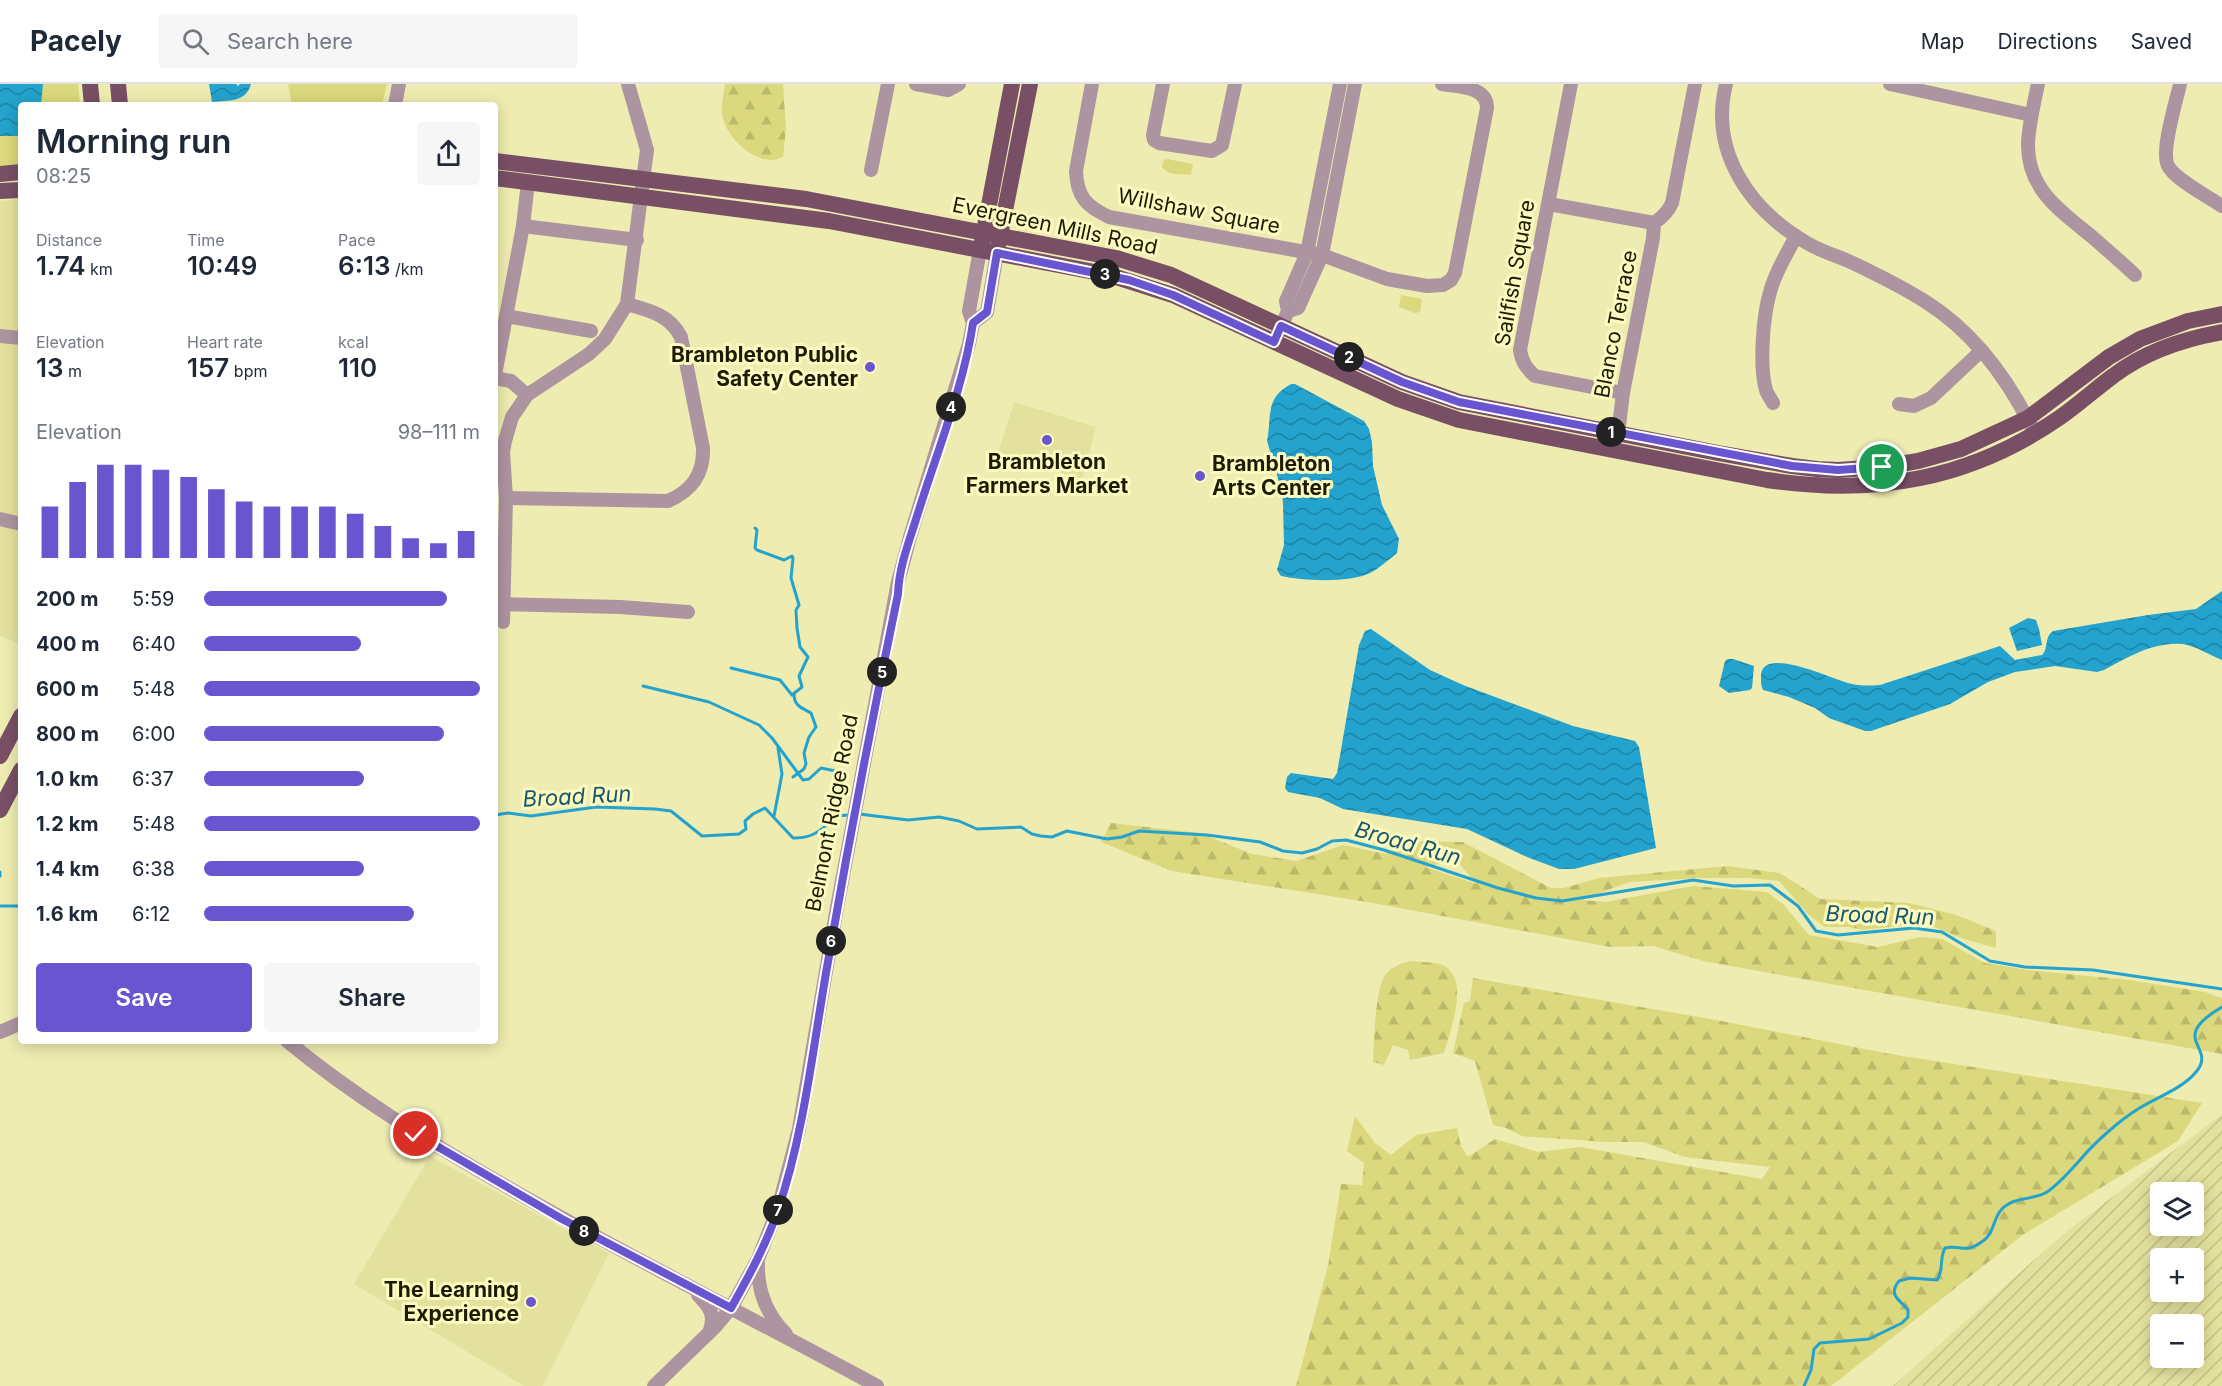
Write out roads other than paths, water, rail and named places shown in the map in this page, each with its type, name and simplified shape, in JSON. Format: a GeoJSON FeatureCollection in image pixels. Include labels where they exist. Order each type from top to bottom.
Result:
{"type":"FeatureCollection","features":[{"type":"Feature","properties":{"kind":"main road"},"geometry":{"type":"LineString","coordinates":[[90,84],[92,102]]}},
{"type":"Feature","properties":{"kind":"main road"},"geometry":{"type":"LineString","coordinates":[[118,84],[120,102]]}},
{"type":"Feature","properties":{"kind":"main road","name":"Belmont Ridge Road"},"geometry":{"type":"LineString","coordinates":[[994,240],[1012,84]]}},
{"type":"Feature","properties":{"kind":"main road","name":"Belmont Ridge Road"},"geometry":{"type":"LineString","coordinates":[[994,240],[1030,84]]}},
{"type":"Feature","properties":{"kind":"main road","name":"Evergreen Mills Road"},"geometry":{"type":"LineString","coordinates":[[498,160],[806,199],[994,240],[1116,258],[1171,275],[1285,319],[1427,392],[1459,402],[1792,466],[1838,470],[1882,467],[1933,457],[2059,418],[2134,362],[2178,342],[2222,332]]}},
{"type":"Feature","properties":{"kind":"main road"},"geometry":{"type":"LineString","coordinates":[[0,174],[18,172]]}},
{"type":"Feature","properties":{"kind":"main road","name":"Evergreen Mills Road"},"geometry":{"type":"LineString","coordinates":[[498,178],[829,221],[980,250],[994,240]]}},
{"type":"Feature","properties":{"kind":"main road"},"geometry":{"type":"LineString","coordinates":[[0,191],[18,190]]}},
{"type":"Feature","properties":{"kind":"main road","name":"Evergreen Mills Road"},"geometry":{"type":"LineString","coordinates":[[994,240],[1173,295],[1398,399],[1459,420],[1803,485],[1868,486],[1934,475],[1988,457],[2031,425],[2109,357],[2140,339],[2188,321],[2222,314]]}},
{"type":"Feature","properties":{"kind":"main road"},"geometry":{"type":"LineString","coordinates":[[0,756],[18,722]]}},
{"type":"Feature","properties":{"kind":"main road"},"geometry":{"type":"LineString","coordinates":[[0,810],[18,776]]}},
{"type":"Feature","properties":{"kind":"street"},"geometry":{"type":"LineString","coordinates":[[396,102],[399,84]]}},
{"type":"Feature","properties":{"kind":"street"},"geometry":{"type":"LineString","coordinates":[[503,622],[499,604],[500,546],[506,498],[504,441],[512,417],[527,395],[596,348],[613,328],[627,304],[647,150],[627,84]]}},
{"type":"Feature","properties":{"kind":"street"},"geometry":{"type":"LineString","coordinates":[[872,170],[888,84]]}},
{"type":"Feature","properties":{"kind":"street"},"geometry":{"type":"LineString","coordinates":[[916,84],[948,90],[959,84]]}},
{"type":"Feature","properties":{"kind":"street","name":"Willshaw Square"},"geometry":{"type":"LineString","coordinates":[[1092,84],[1076,171],[1077,185],[1083,198],[1093,209],[1109,217],[1322,255],[1387,279],[1427,286],[1443,285],[1451,280],[1458,260],[1487,104],[1480,91],[1442,84]]}},
{"type":"Feature","properties":{"kind":"street"},"geometry":{"type":"LineString","coordinates":[[1163,84],[1154,140],[1159,143],[1212,151],[1222,145],[1235,84]]}},
{"type":"Feature","properties":{"kind":"street"},"geometry":{"type":"LineString","coordinates":[[1274,342],[1285,319],[1286,301],[1307,253],[1340,84]]}},
{"type":"Feature","properties":{"kind":"street"},"geometry":{"type":"LineString","coordinates":[[1285,319],[1298,308],[1322,255],[1355,84]]}},
{"type":"Feature","properties":{"kind":"street","name":"Sailfish Square"},"geometry":{"type":"LineString","coordinates":[[1571,84],[1520,350],[1522,361],[1535,376],[1623,393]]}},
{"type":"Feature","properties":{"kind":"street"},"geometry":{"type":"LineString","coordinates":[[1549,204],[1654,223],[1669,212],[1695,84]]}},
{"type":"Feature","properties":{"kind":"street"},"geometry":{"type":"LineString","coordinates":[[1726,84],[1722,110],[1725,137],[1731,161],[1744,188],[1780,225],[1808,244],[1857,265],[1927,303],[1963,332],[2006,380],[2031,425]]}},
{"type":"Feature","properties":{"kind":"street"},"geometry":{"type":"LineString","coordinates":[[2038,84],[2031,115],[2028,144],[2029,160],[2039,186],[2051,203],[2135,275]]}},
{"type":"Feature","properties":{"kind":"street"},"geometry":{"type":"LineString","coordinates":[[2180,84],[2166,150],[2167,165],[2175,175],[2222,206]]}},
{"type":"Feature","properties":{"kind":"street"},"geometry":{"type":"LineString","coordinates":[[1896,85],[2031,115]]}},
{"type":"Feature","properties":{"kind":"street"},"geometry":{"type":"LineString","coordinates":[[498,360],[523,226],[528,182]]}},
{"type":"Feature","properties":{"kind":"street","name":"Blanco Terrace"},"geometry":{"type":"LineString","coordinates":[[1618,434],[1623,393],[1654,223]]}},
{"type":"Feature","properties":{"kind":"street"},"geometry":{"type":"LineString","coordinates":[[523,226],[637,240]]}},
{"type":"Feature","properties":{"kind":"street"},"geometry":{"type":"LineString","coordinates":[[1773,403],[1766,391],[1764,371],[1765,314],[1770,290],[1796,236]]}},
{"type":"Feature","properties":{"kind":"street","name":"Belmont Ridge Road"},"geometry":{"type":"LineString","coordinates":[[973,323],[987,312],[994,240]]}},
{"type":"Feature","properties":{"kind":"street","name":"Belmont Ridge Road"},"geometry":{"type":"LineString","coordinates":[[654,1386],[709,1333],[731,1308],[758,1259],[778,1209],[792,1161],[900,574],[964,364],[973,323],[969,311],[980,250]]}},
{"type":"Feature","properties":{"kind":"street"},"geometry":{"type":"LineString","coordinates":[[506,498],[661,501],[679,496],[695,482],[702,466],[703,448],[681,337],[672,323],[663,316],[627,304]]}},
{"type":"Feature","properties":{"kind":"street"},"geometry":{"type":"LineString","coordinates":[[506,316],[591,331]]}},
{"type":"Feature","properties":{"kind":"street"},"geometry":{"type":"LineString","coordinates":[[0,336],[18,338]]}},
{"type":"Feature","properties":{"kind":"street"},"geometry":{"type":"LineString","coordinates":[[1899,404],[1914,406],[1930,398],[1981,351]]}},
{"type":"Feature","properties":{"kind":"street"},"geometry":{"type":"LineString","coordinates":[[498,378],[511,381],[527,395]]}},
{"type":"Feature","properties":{"kind":"street"},"geometry":{"type":"LineString","coordinates":[[0,519],[18,523]]}},
{"type":"Feature","properties":{"kind":"street"},"geometry":{"type":"LineString","coordinates":[[499,604],[620,607],[688,612]]}},
{"type":"Feature","properties":{"kind":"street"},"geometry":{"type":"LineString","coordinates":[[0,1032],[18,1024]]}},
{"type":"Feature","properties":{"kind":"street"},"geometry":{"type":"LineString","coordinates":[[291,1044],[372,1105],[453,1156],[562,1219],[877,1386]]}},
{"type":"Feature","properties":{"kind":"street"},"geometry":{"type":"LineString","coordinates":[[758,1259],[758,1281],[763,1299],[772,1317],[789,1338]]}},
{"type":"Feature","properties":{"kind":"street"},"geometry":{"type":"LineString","coordinates":[[690,1287],[712,1312],[713,1320],[709,1333]]}},
{"type":"Feature","properties":{"kind":"water"},"geometry":{"type":"Polygon","coordinates":[[[0,84],[43,84],[41,102],[18,102],[18,136],[0,136],[0,84]]]}},
{"type":"Feature","properties":{"kind":"water"},"geometry":{"type":"Polygon","coordinates":[[[209,84],[236,84],[238,86],[251,84],[249,90],[241,98],[212,102],[209,84]]]}},
{"type":"Feature","properties":{"kind":"water"},"geometry":{"type":"Polygon","coordinates":[[[1295,384],[1364,421],[1369,429],[1373,466],[1382,505],[1399,539],[1397,553],[1370,573],[1339,580],[1314,580],[1281,576],[1277,570],[1284,545],[1283,504],[1282,492],[1267,441],[1273,402],[1282,390],[1295,384]]]}},
{"type":"Feature","properties":{"kind":"water"},"geometry":{"type":"Polygon","coordinates":[[[2222,591],[2222,660],[2188,645],[2172,644],[2152,647],[2097,672],[2055,666],[2015,672],[1988,682],[1950,704],[1871,731],[1829,718],[1815,708],[1789,697],[1763,690],[1761,685],[1764,667],[1772,663],[1798,666],[1848,683],[1871,686],[2000,646],[2015,660],[2042,655],[2048,636],[2053,631],[2196,609],[2222,591]]]}},
{"type":"Feature","properties":{"kind":"water"},"geometry":{"type":"Polygon","coordinates":[[[2028,618],[2036,620],[2042,645],[2017,651],[2009,628],[2028,618]]]}},
{"type":"Feature","properties":{"kind":"water"},"geometry":{"type":"Polygon","coordinates":[[[1371,629],[1430,670],[1463,685],[1573,726],[1635,741],[1639,747],[1656,848],[1574,869],[1559,869],[1467,829],[1343,809],[1320,798],[1288,792],[1285,788],[1287,777],[1291,773],[1333,779],[1337,773],[1359,645],[1365,631],[1371,629]]]}},
{"type":"Feature","properties":{"kind":"water"},"geometry":{"type":"Polygon","coordinates":[[[1728,659],[1754,666],[1750,690],[1729,693],[1719,686],[1725,661],[1728,659]]]}},
{"type":"Feature","properties":{"kind":"waterway"},"geometry":{"type":"LineString","coordinates":[[731,668],[780,680],[792,695],[802,687],[799,676],[808,657],[800,647],[797,628],[796,610],[799,605],[791,578],[793,558],[792,556],[784,560],[757,550],[755,548],[757,530],[755,528]]}},
{"type":"Feature","properties":{"kind":"waterway"},"geometry":{"type":"LineString","coordinates":[[643,686],[709,702],[759,725],[772,738],[803,780],[809,779],[821,768],[845,773],[843,799],[839,807],[841,816]]}},
{"type":"Feature","properties":{"kind":"waterway"},"geometry":{"type":"LineString","coordinates":[[793,777],[804,769],[806,764],[804,753],[809,737],[816,727],[811,713],[797,704],[794,694]]}},
{"type":"Feature","properties":{"kind":"waterway"},"geometry":{"type":"LineString","coordinates":[[774,816],[782,774],[778,748]]}},
{"type":"Feature","properties":{"kind":"waterway","name":"Broad Run"},"geometry":{"type":"LineString","coordinates":[[498,815],[508,813],[531,816],[596,807],[655,809],[671,811],[702,836],[739,834],[746,829],[745,821],[765,808],[793,838],[816,833],[834,816],[850,815]]}},
{"type":"Feature","properties":{"kind":"waterway","name":"Broad Run"},"geometry":{"type":"LineString","coordinates":[[859,814],[908,820],[939,817],[959,821],[977,829],[1021,827],[1032,834],[1052,837],[1067,831],[1107,839],[1139,831],[1207,835],[1260,842],[1283,851],[1302,853],[1317,849],[1332,841],[1346,840],[1384,850],[1498,888],[1536,898],[1562,901],[1693,880],[1733,886],[1770,885],[1798,906],[1816,931],[1838,935],[1914,928],[1942,932],[1990,961],[2025,967],[2093,970],[2222,989]]}},
{"type":"Feature","properties":{"kind":"waterway","name":"Broad Run"},"geometry":{"type":"LineString","coordinates":[[0,906],[18,906]]}},
{"type":"Feature","properties":{"kind":"waterway"},"geometry":{"type":"LineString","coordinates":[[1804,1386],[1811,1370],[1814,1349],[1820,1343],[1869,1339],[1902,1323],[1908,1317],[1908,1310],[1895,1294],[1894,1290],[1899,1281],[1910,1278],[1937,1280],[1945,1248],[1967,1248],[1983,1241],[1990,1233],[2000,1210],[2008,1204],[2047,1192],[2115,1125],[2190,1078],[2201,1063],[2195,1035],[2197,1027],[2222,1007]]}},
{"type":"Feature","properties":{"kind":"place","name":"Brambleton Public Safety Center"},"geometry":{"type":"Point","coordinates":[870,367]}},
{"type":"Feature","properties":{"kind":"place","name":"Brambleton Farmers Market"},"geometry":{"type":"Point","coordinates":[1047,440]}},
{"type":"Feature","properties":{"kind":"place","name":"Brambleton Arts Center"},"geometry":{"type":"Point","coordinates":[1200,476]}},
{"type":"Feature","properties":{"kind":"place","name":"The Learning Experience"},"geometry":{"type":"Point","coordinates":[531,1302]}}]}
